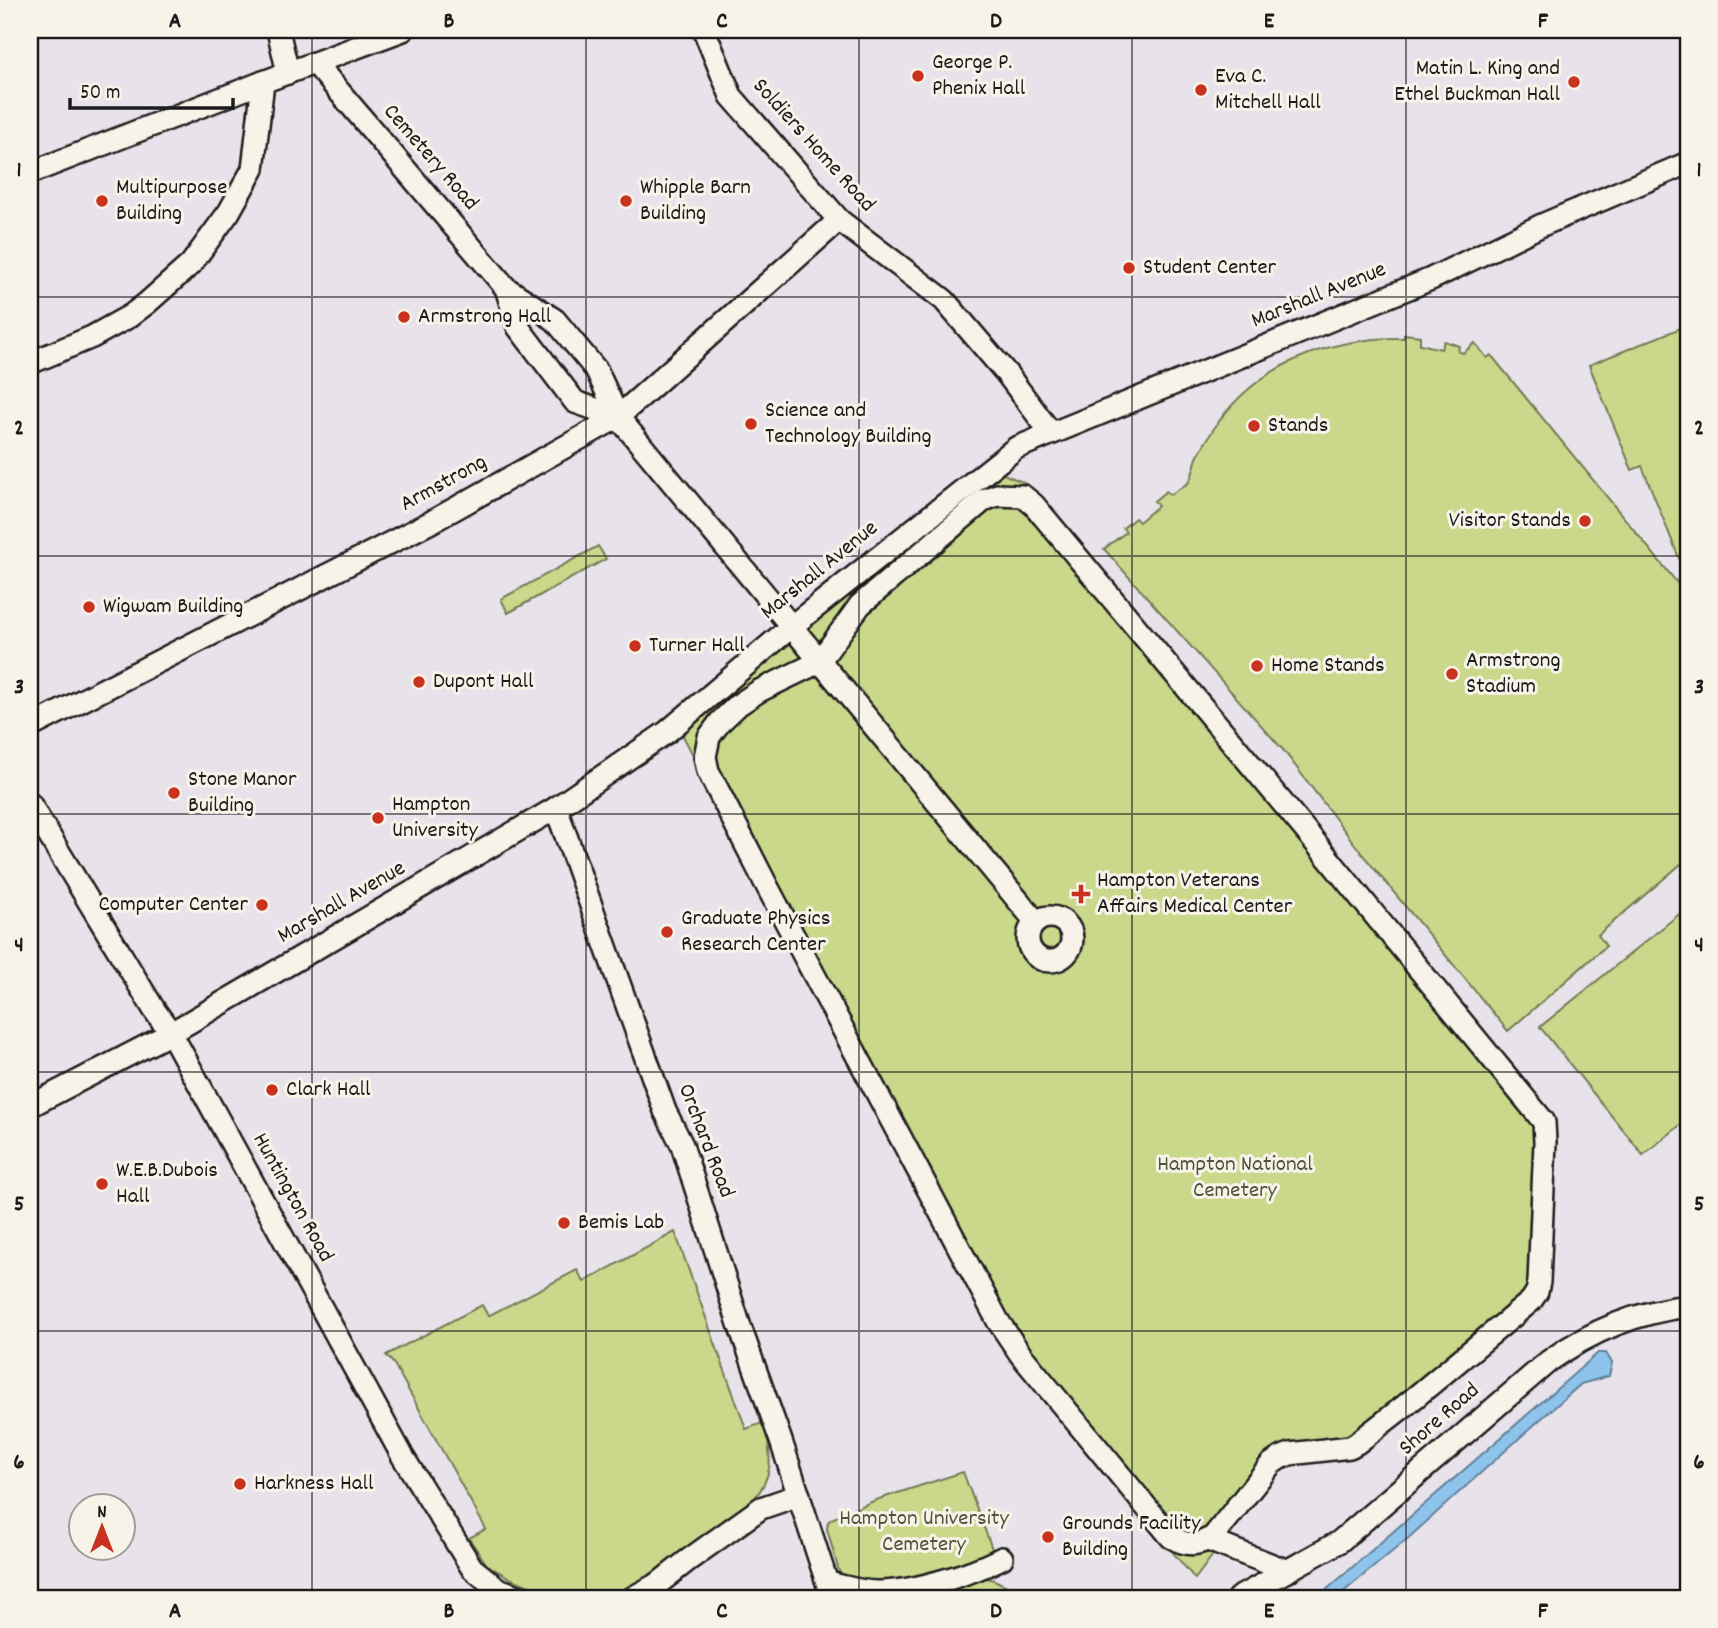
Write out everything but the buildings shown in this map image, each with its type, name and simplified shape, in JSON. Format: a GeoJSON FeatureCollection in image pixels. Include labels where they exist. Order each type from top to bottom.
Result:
{"type":"FeatureCollection","features":[{"type":"Feature","properties":{"kind":"street"},"geometry":{"type":"LineString","coordinates":[[278,30],[288,73]]}},
{"type":"Feature","properties":{"kind":"street"},"geometry":{"type":"LineString","coordinates":[[30,173],[403,30]]}},
{"type":"Feature","properties":{"kind":"street","name":"Soldiers Home Road"},"geometry":{"type":"LineString","coordinates":[[704,30],[731,96],[839,220],[944,300],[1007,374],[1051,433]]}},
{"type":"Feature","properties":{"kind":"street","name":"Cemetery Road"},"geometry":{"type":"LineString","coordinates":[[315,63],[506,288],[555,320],[597,371],[618,417],[1036,922]]}},
{"type":"Feature","properties":{"kind":"street"},"geometry":{"type":"LineString","coordinates":[[30,363],[92,337],[130,316],[191,264],[229,212],[253,169],[262,82]]}},
{"type":"Feature","properties":{"kind":"street","name":"Marshall Avenue"},"geometry":{"type":"LineString","coordinates":[[30,1106],[171,1033],[556,808],[667,732],[792,626],[1016,448],[1431,279],[1542,225],[1688,163]]}},
{"type":"Feature","properties":{"kind":"street","name":"Armstrong"},"geometry":{"type":"LineString","coordinates":[[30,727],[433,521],[618,417],[839,220]]}},
{"type":"Feature","properties":{"kind":"street","name":"Cemetery Road"},"geometry":{"type":"LineString","coordinates":[[506,288],[518,327],[575,402],[618,417]]}},
{"type":"Feature","properties":{"kind":"street"},"geometry":{"type":"LineString","coordinates":[[997,495],[1023,496],[1034,505],[1283,804],[1544,1122],[1539,1282],[1531,1301],[1357,1443],[1350,1447],[1290,1454],[1271,1465],[1208,1540],[1193,1544],[1171,1537],[1021,1355],[998,1321],[708,771],[705,757],[709,737],[738,705],[759,691],[819,662],[860,605],[984,500],[997,495]]}},
{"type":"Feature","properties":{"kind":"street","name":"Huntington Road"},"geometry":{"type":"LineString","coordinates":[[30,804],[171,1033],[404,1457],[472,1568],[498,1589],[523,1598]]}},
{"type":"Feature","properties":{"kind":"street","name":"Orchard Road"},"geometry":{"type":"LineString","coordinates":[[556,808],[665,1111],[682,1145],[740,1327],[830,1591]]}},
{"type":"Feature","properties":{"kind":"street","name":"Shore Road"},"geometry":{"type":"LineString","coordinates":[[1238,1598],[1339,1542],[1549,1361],[1570,1346],[1626,1320],[1688,1306]]}},
{"type":"Feature","properties":{"kind":"street"},"geometry":{"type":"LineString","coordinates":[[632,1598],[659,1583],[761,1508],[799,1494]]}},
{"type":"Feature","properties":{"kind":"street"},"geometry":{"type":"LineString","coordinates":[[1208,1540],[1287,1571]]}},
{"type":"Feature","properties":{"kind":"street"},"geometry":{"type":"LineString","coordinates":[[830,1591],[876,1592],[913,1588],[981,1569],[1002,1558]]}},
{"type":"Feature","properties":{"kind":"shaded area","name":"Hampton University"},"geometry":{"type":"Polygon","coordinates":[[[30,30],[1688,30],[1688,1598],[30,1598],[30,30]]]}},
{"type":"Feature","properties":{"kind":"green space"},"geometry":{"type":"Polygon","coordinates":[[[1688,325],[1688,572],[1685,573],[1642,466],[1632,470],[1589,365],[1688,325]]]}},
{"type":"Feature","properties":{"kind":"green space","name":"Armstrong Stadium"},"geometry":{"type":"Polygon","coordinates":[[[1404,334],[1420,336],[1420,344],[1441,349],[1444,341],[1459,346],[1458,351],[1463,353],[1475,343],[1487,358],[1491,355],[1688,596],[1688,858],[1598,935],[1606,946],[1508,1031],[1363,855],[1284,751],[1104,549],[1126,532],[1123,528],[1135,518],[1139,522],[1158,506],[1154,501],[1166,491],[1170,495],[1188,483],[1197,458],[1230,407],[1272,372],[1296,359],[1322,350],[1348,343],[1404,338],[1404,334]]]}},
{"type":"Feature","properties":{"kind":"green space","name":"Hampton National Cemetery"},"geometry":{"type":"Polygon","coordinates":[[[996,471],[1023,482],[1555,1119],[1548,1296],[1355,1454],[1307,1457],[1276,1470],[1195,1579],[1037,1389],[763,890],[680,730],[996,471]]]}},
{"type":"Feature","properties":{"kind":"green space"},"geometry":{"type":"Polygon","coordinates":[[[598,546],[606,559],[508,613],[501,599],[598,546]]]}},
{"type":"Feature","properties":{"kind":"green space"},"geometry":{"type":"Polygon","coordinates":[[[1688,907],[1688,1119],[1643,1155],[1540,1027],[1688,907]]]}},
{"type":"Feature","properties":{"kind":"green space"},"geometry":{"type":"Polygon","coordinates":[[[675,1232],[746,1429],[765,1422],[770,1454],[766,1480],[754,1499],[643,1581],[609,1597],[567,1598],[512,1579],[487,1565],[469,1538],[486,1529],[394,1364],[386,1355],[482,1305],[488,1316],[577,1270],[584,1282],[675,1232]]]}},
{"type":"Feature","properties":{"kind":"green space","name":"Hampton University Cemetery"},"geometry":{"type":"Polygon","coordinates":[[[963,1472],[994,1554],[910,1582],[858,1584],[840,1575],[827,1529],[831,1519],[876,1500],[963,1472]]]}},
{"type":"Feature","properties":{"kind":"green space","name":"Hampton University Cemetery"},"geometry":{"type":"Polygon","coordinates":[[[983,1577],[1007,1586],[1012,1598],[913,1598],[983,1577]]]}},
{"type":"Feature","properties":{"kind":"water"},"geometry":{"type":"Polygon","coordinates":[[[1598,1353],[1606,1353],[1612,1363],[1609,1376],[1581,1384],[1405,1541],[1336,1598],[1317,1598],[1598,1353]]]}},
{"type":"Feature","properties":{"kind":"place","name":"George P. Phenix Hall"},"geometry":{"type":"Point","coordinates":[918,76]}},
{"type":"Feature","properties":{"kind":"place","name":"Matin L. King and Ethel Buckman Hall"},"geometry":{"type":"Point","coordinates":[1574,82]}},
{"type":"Feature","properties":{"kind":"place","name":"Eva C. Mitchell Hall"},"geometry":{"type":"Point","coordinates":[1201,90]}},
{"type":"Feature","properties":{"kind":"place","name":"Multipurpose Building"},"geometry":{"type":"Point","coordinates":[102,201]}},
{"type":"Feature","properties":{"kind":"place","name":"Whipple Barn Building"},"geometry":{"type":"Point","coordinates":[626,201]}},
{"type":"Feature","properties":{"kind":"place","name":"Student Center"},"geometry":{"type":"Point","coordinates":[1129,268]}},
{"type":"Feature","properties":{"kind":"place","name":"Armstrong Hall"},"geometry":{"type":"Point","coordinates":[404,317]}},
{"type":"Feature","properties":{"kind":"place","name":"Science and Technology Building"},"geometry":{"type":"Point","coordinates":[751,424]}},
{"type":"Feature","properties":{"kind":"place","name":"Stands"},"geometry":{"type":"Point","coordinates":[1254,426]}},
{"type":"Feature","properties":{"kind":"place","name":"Visitor Stands"},"geometry":{"type":"Point","coordinates":[1585,521]}},
{"type":"Feature","properties":{"kind":"place","name":"Wigwam Building"},"geometry":{"type":"Point","coordinates":[89,607]}},
{"type":"Feature","properties":{"kind":"place","name":"Turner Hall"},"geometry":{"type":"Point","coordinates":[635,646]}},
{"type":"Feature","properties":{"kind":"place","name":"Home Stands"},"geometry":{"type":"Point","coordinates":[1257,666]}},
{"type":"Feature","properties":{"kind":"place","name":"Armstrong Stadium"},"geometry":{"type":"Point","coordinates":[1452,674]}},
{"type":"Feature","properties":{"kind":"place","name":"Dupont Hall"},"geometry":{"type":"Point","coordinates":[419,682]}},
{"type":"Feature","properties":{"kind":"place","name":"Stone Manor Building"},"geometry":{"type":"Point","coordinates":[174,793]}},
{"type":"Feature","properties":{"kind":"place","name":"Hampton University"},"geometry":{"type":"Point","coordinates":[378,818]}},
{"type":"Feature","properties":{"kind":"place","name":"Hampton Veterans Affairs Medical Center"},"geometry":{"type":"Point","coordinates":[1081,894]}},
{"type":"Feature","properties":{"kind":"place","name":"Computer Center"},"geometry":{"type":"Point","coordinates":[262,905]}},
{"type":"Feature","properties":{"kind":"place","name":"Graduate Physics Research Center"},"geometry":{"type":"Point","coordinates":[667,932]}},
{"type":"Feature","properties":{"kind":"place","name":"Clark Hall"},"geometry":{"type":"Point","coordinates":[272,1090]}},
{"type":"Feature","properties":{"kind":"place","name":"W.E.B.Dubois Hall"},"geometry":{"type":"Point","coordinates":[102,1184]}},
{"type":"Feature","properties":{"kind":"place","name":"Bemis Lab"},"geometry":{"type":"Point","coordinates":[564,1223]}},
{"type":"Feature","properties":{"kind":"place","name":"Harkness Hall"},"geometry":{"type":"Point","coordinates":[240,1484]}},
{"type":"Feature","properties":{"kind":"place","name":"Grounds Facility Building"},"geometry":{"type":"Point","coordinates":[1048,1537]}}]}
